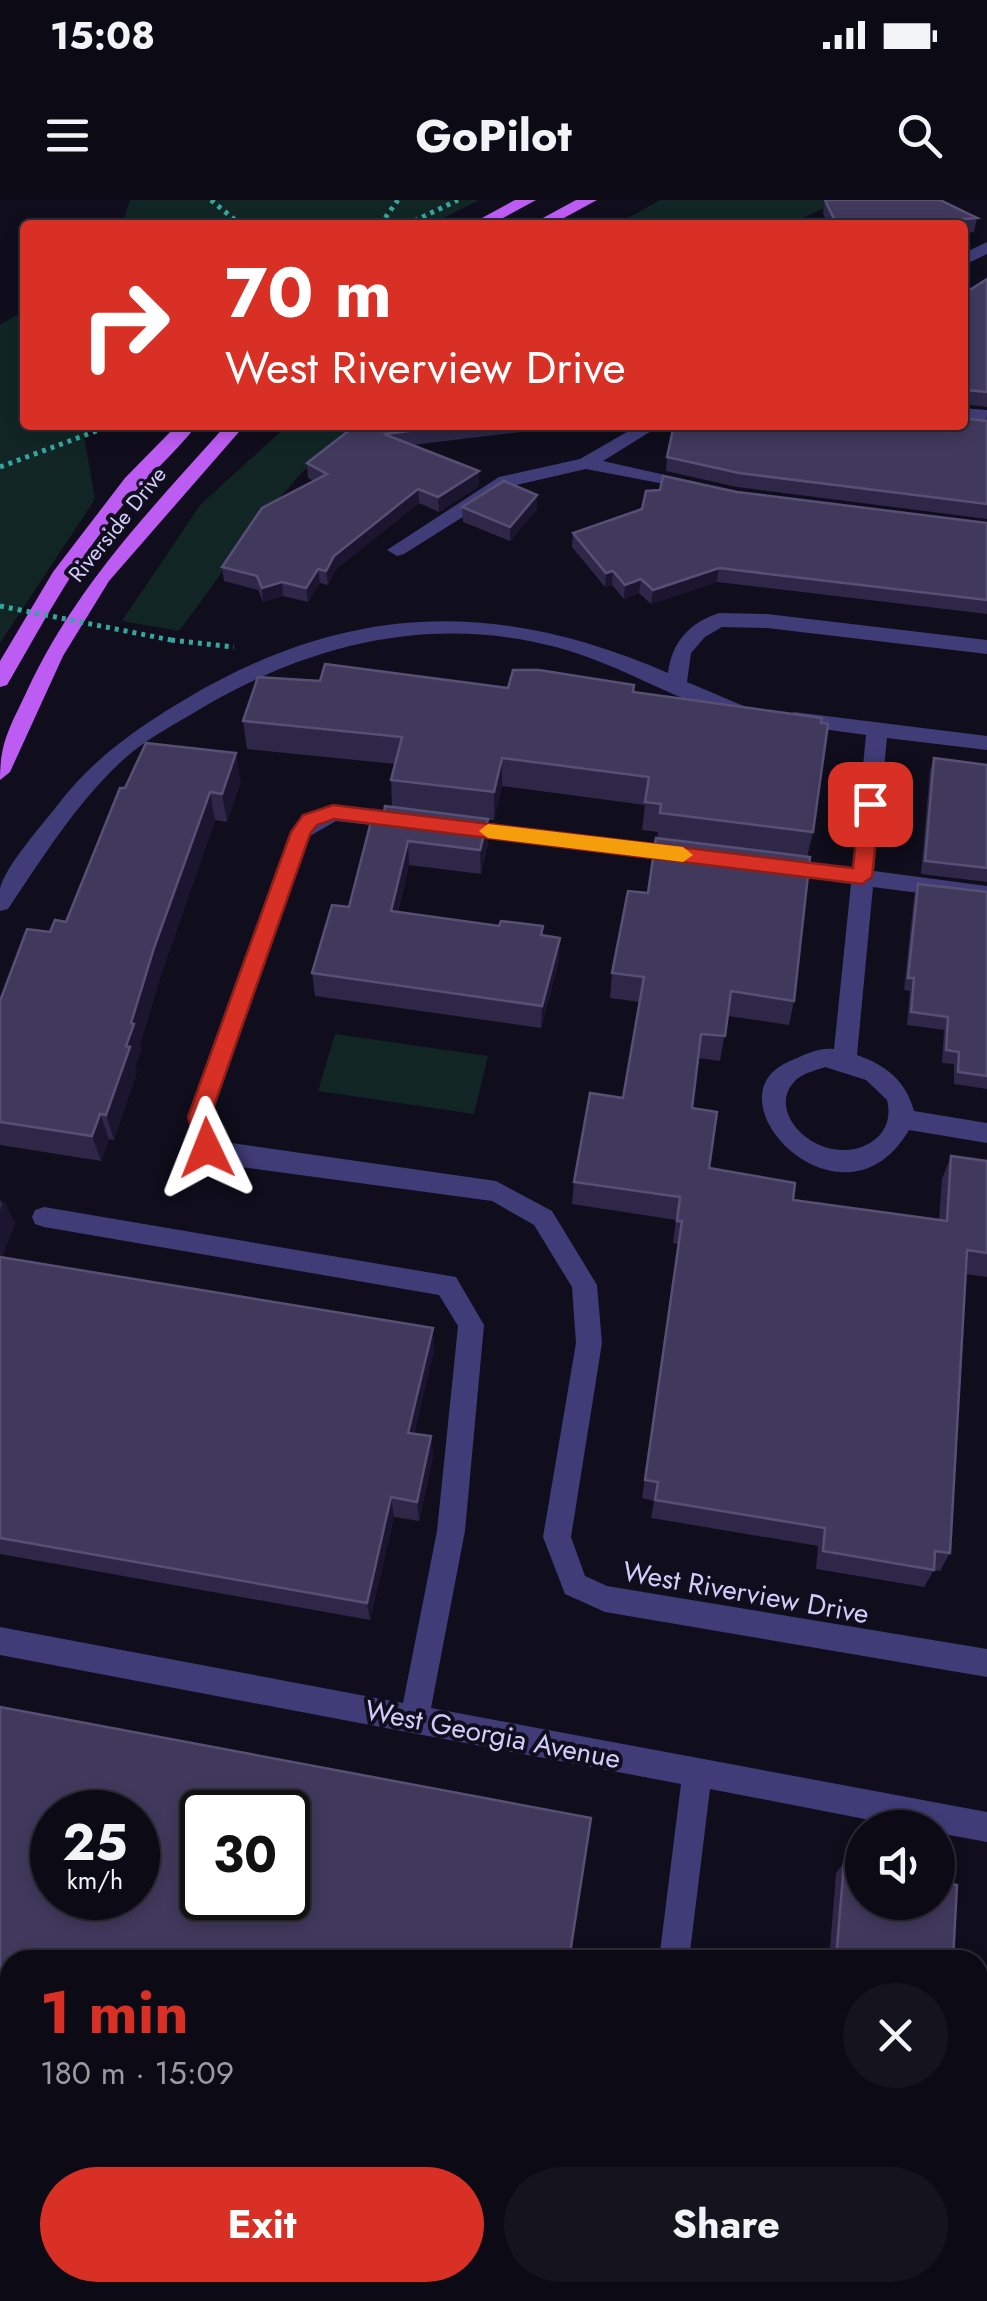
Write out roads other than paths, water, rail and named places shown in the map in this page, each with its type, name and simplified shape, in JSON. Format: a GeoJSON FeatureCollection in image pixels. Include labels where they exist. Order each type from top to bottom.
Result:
{"type":"FeatureCollection","features":[{"type":"Feature","properties":{"kind":"main road"},"geometry":{"type":"LineString","coordinates":[[487,220],[528,200]]}},
{"type":"Feature","properties":{"kind":"main road"},"geometry":{"type":"LineString","coordinates":[[548,220],[589,200]]}},
{"type":"Feature","properties":{"kind":"main road","name":"Riverside Drive"},"geometry":{"type":"LineString","coordinates":[[0,680],[88,534],[146,464],[183,430]]}},
{"type":"Feature","properties":{"kind":"main road","name":"Riverside Drive"},"geometry":{"type":"LineString","coordinates":[[0,772],[53,656],[102,577],[232,430]]}},
{"type":"Feature","properties":{"kind":"street"},"geometry":{"type":"LineString","coordinates":[[397,550],[506,481],[586,463],[643,430]]}},
{"type":"Feature","properties":{"kind":"street"},"geometry":{"type":"LineString","coordinates":[[586,463],[717,493]]}},
{"type":"Feature","properties":{"kind":"street"},"geometry":{"type":"LineString","coordinates":[[678,685],[681,651],[698,632],[718,620],[767,621],[987,647]]}},
{"type":"Feature","properties":{"kind":"street"},"geometry":{"type":"LineString","coordinates":[[0,903],[64,812],[118,752],[230,680],[321,642],[377,628],[434,624],[497,627],[560,641],[678,685],[699,700],[764,715],[987,743]]}},
{"type":"Feature","properties":{"kind":"street"},"geometry":{"type":"LineString","coordinates":[[845,1058],[878,730]]}},
{"type":"Feature","properties":{"kind":"street","name":"West Riverview Drive"},"geometry":{"type":"LineString","coordinates":[[706,858],[333,812],[310,820],[301,832],[199,1117],[207,1148],[233,1156],[496,1191],[544,1218],[584,1285],[589,1343],[557,1537],[575,1584],[604,1599],[987,1663]]}},
{"type":"Feature","properties":{"kind":"street"},"geometry":{"type":"LineString","coordinates":[[745,862],[987,894]]}},
{"type":"Feature","properties":{"kind":"street"},"geometry":{"type":"LineString","coordinates":[[845,1058],[875,1071],[887,1081],[900,1106],[901,1120],[895,1136],[882,1150],[864,1158],[821,1158],[801,1150],[785,1136],[775,1120],[772,1102],[776,1086],[804,1062],[845,1058]]}},
{"type":"Feature","properties":{"kind":"street"},"geometry":{"type":"LineString","coordinates":[[901,1120],[987,1133]]}},
{"type":"Feature","properties":{"kind":"street"},"geometry":{"type":"LineString","coordinates":[[44,1217],[448,1285],[472,1325],[450,1531],[414,1719]]}},
{"type":"Feature","properties":{"kind":"street","name":"West Georgia Avenue"},"geometry":{"type":"LineString","coordinates":[[0,1641],[987,1827]]}},
{"type":"Feature","properties":{"kind":"street"},"geometry":{"type":"LineString","coordinates":[[675,1950],[698,1772]]}}]}
